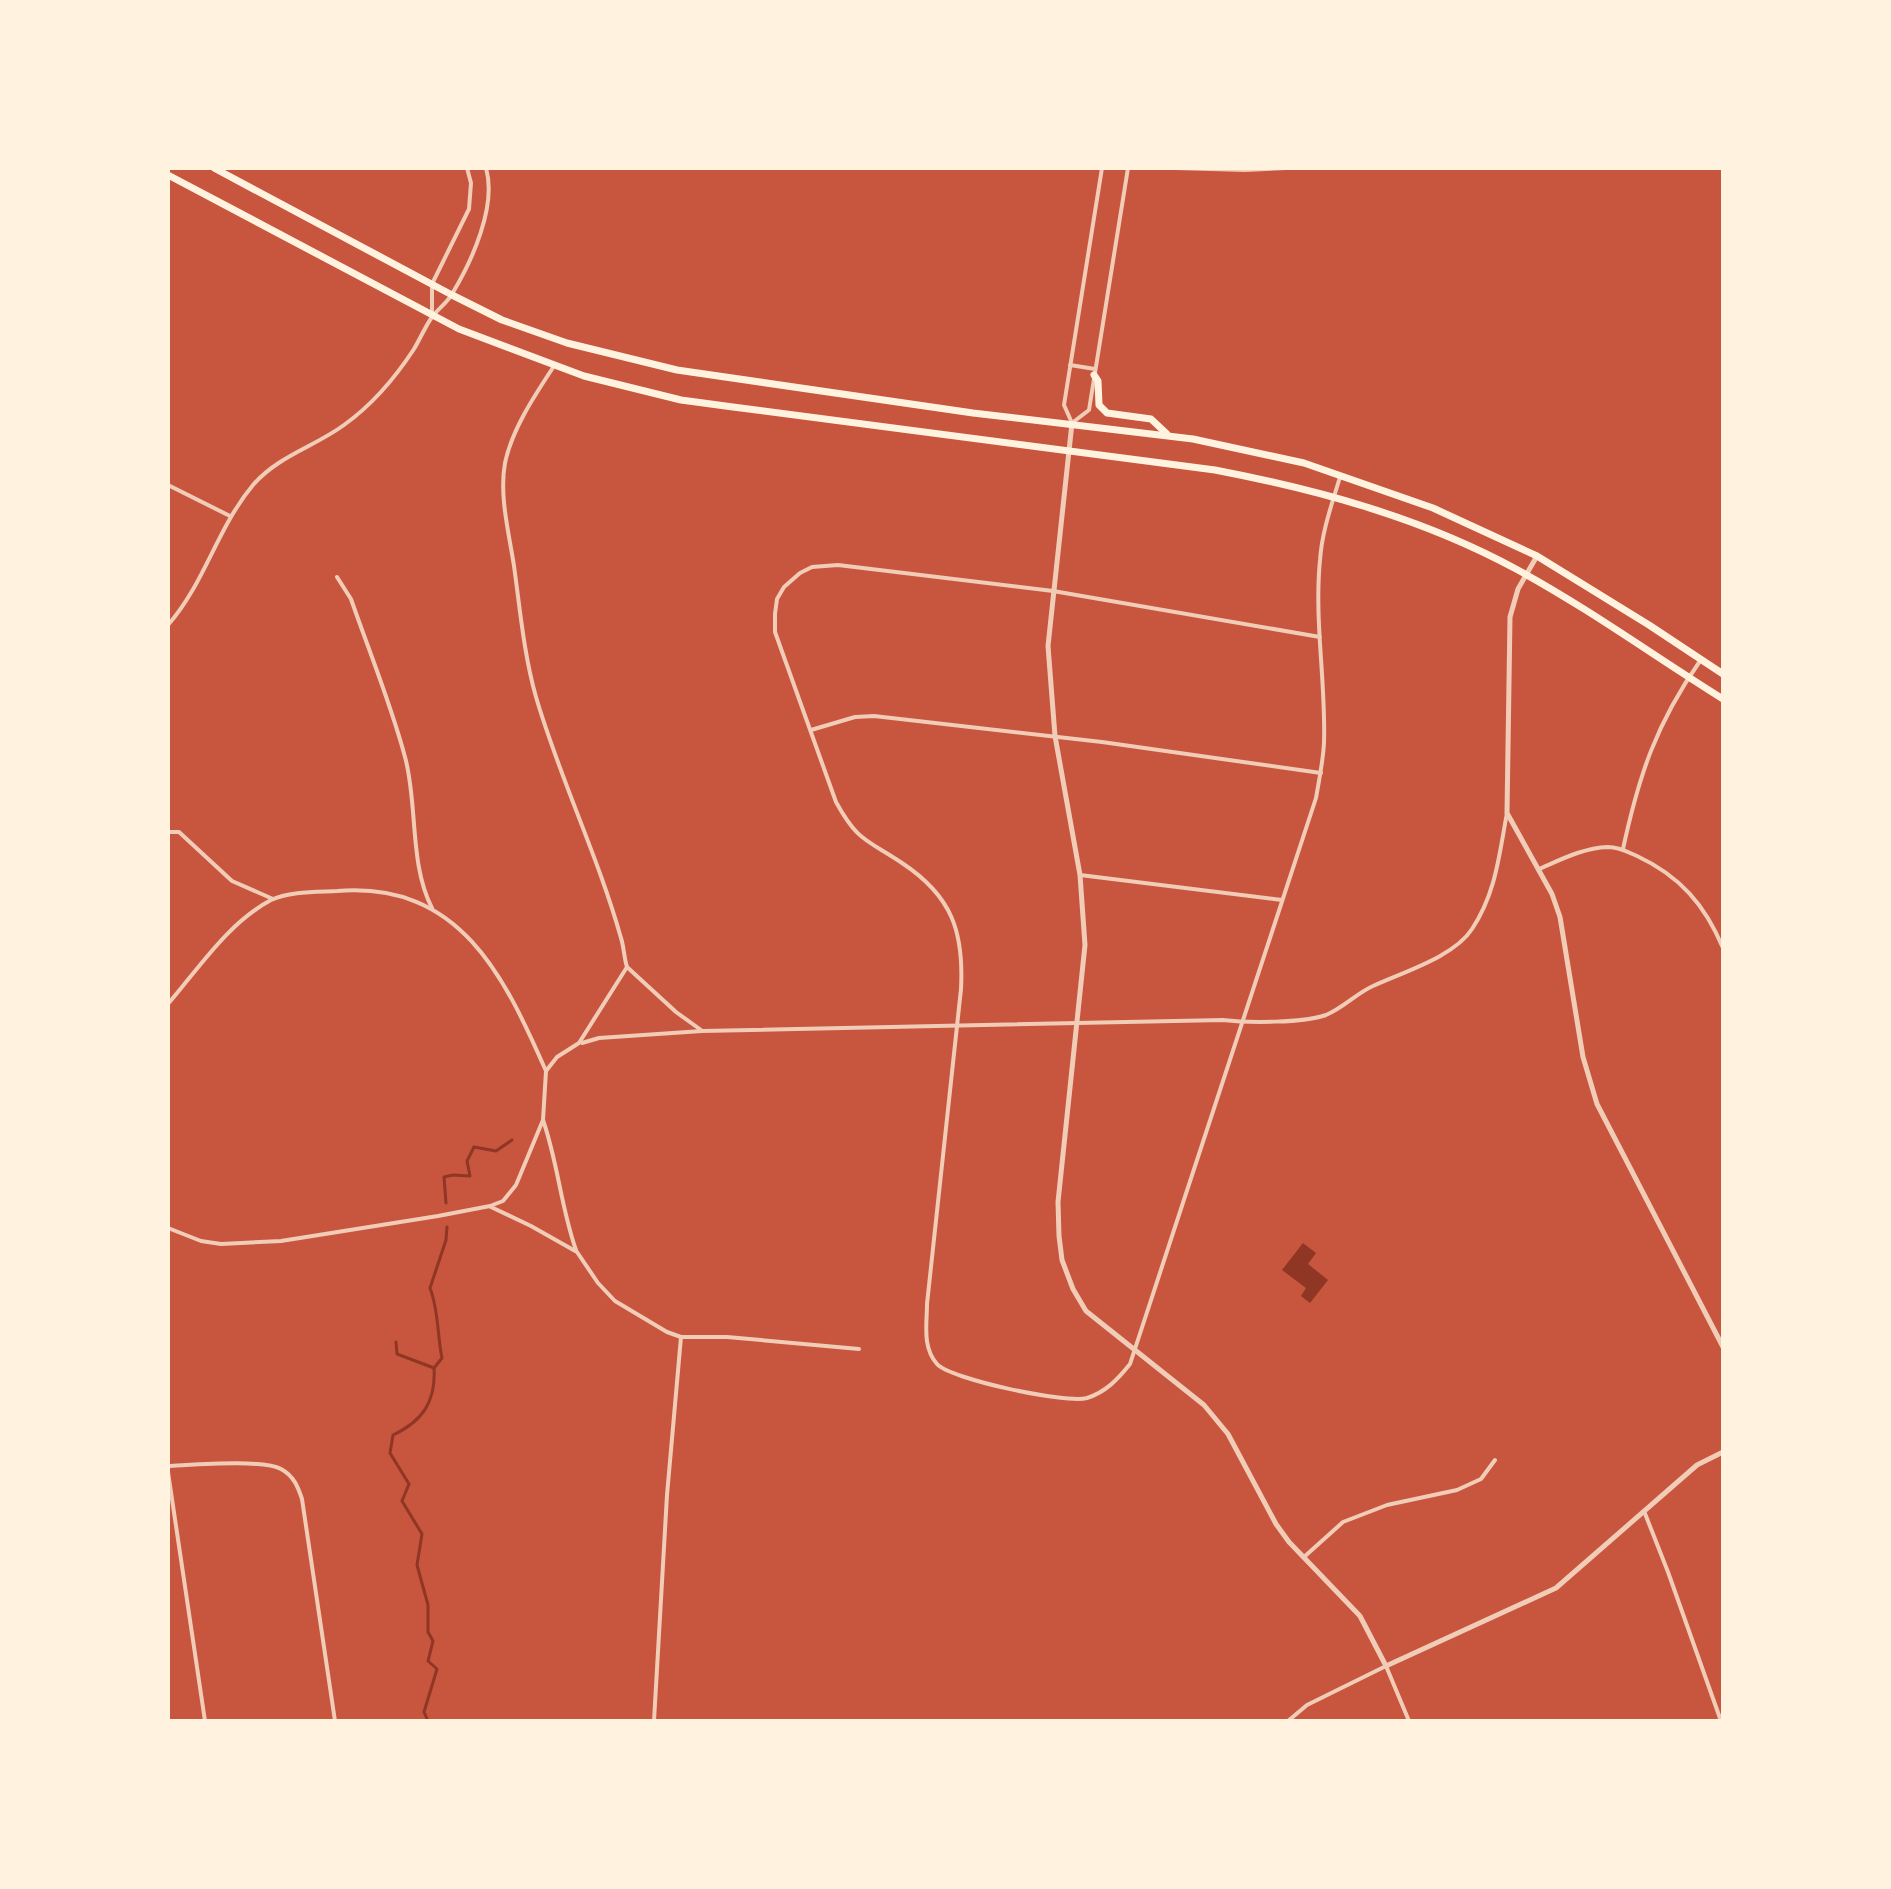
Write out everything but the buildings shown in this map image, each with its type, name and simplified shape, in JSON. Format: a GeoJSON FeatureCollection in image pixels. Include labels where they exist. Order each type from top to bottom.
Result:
{"type":"FeatureCollection","features":[{"type":"Feature","properties":{"kind":"main road"},"geometry":{"type":"LineString","coordinates":[[214,168],[502,320],[567,343],[677,370],[973,413],[1169,435],[1258,451],[1304,463],[1433,508],[1537,556],[1723,674]]}},
{"type":"Feature","properties":{"kind":"main road"},"geometry":{"type":"LineString","coordinates":[[168,175],[432,316],[503,348],[634,389],[681,400],[1215,470],[1334,497],[1428,529],[1526,575],[1579,605],[1723,699]]}},
{"type":"Feature","properties":{"kind":"main road"},"geometry":{"type":"LineString","coordinates":[[1095,372],[1099,405],[1107,413],[1151,419],[1169,435]]}},
{"type":"Feature","properties":{"kind":"street"},"geometry":{"type":"LineString","coordinates":[[432,316],[432,284],[469,209],[471,183],[467,168]]}},
{"type":"Feature","properties":{"kind":"street"},"geometry":{"type":"LineString","coordinates":[[168,625],[199,584],[230,516],[255,483],[273,466],[343,426],[382,393],[414,349],[432,316],[452,295],[487,216],[490,189],[486,168]]}},
{"type":"Feature","properties":{"kind":"street"},"geometry":{"type":"LineString","coordinates":[[1102,168],[1064,405],[1072,423],[1048,646],[1055,736],[1080,875],[1085,945],[1058,1202],[1062,1260],[1086,1311],[1204,1405],[1228,1434],[1276,1524],[1360,1616],[1386,1666],[1409,1721]]}},
{"type":"Feature","properties":{"kind":"street"},"geometry":{"type":"LineString","coordinates":[[1072,423],[1089,410],[1128,168]]}},
{"type":"Feature","properties":{"kind":"street"},"geometry":{"type":"LineString","coordinates":[[1175,168],[1286,168]]}},
{"type":"Feature","properties":{"kind":"street"},"geometry":{"type":"LineString","coordinates":[[1070,365],[1095,372]]}},
{"type":"Feature","properties":{"kind":"street"},"geometry":{"type":"LineString","coordinates":[[554,366],[521,421],[510,447],[503,479],[525,649],[547,733],[606,888],[623,942],[627,967],[676,1012],[702,1031]]}},
{"type":"Feature","properties":{"kind":"street"},"geometry":{"type":"LineString","coordinates":[[1320,637],[1053,591],[838,565],[812,567],[800,573],[784,587],[777,599],[775,632],[836,802],[848,825],[865,842],[920,876],[938,894],[951,915],[963,955],[927,1304],[929,1353],[945,1371],[1051,1397],[1084,1399],[1103,1391],[1119,1379],[1130,1364],[1316,798],[1324,743],[1320,560],[1323,537],[1340,477]]}},
{"type":"Feature","properties":{"kind":"street"},"geometry":{"type":"LineString","coordinates":[[168,485],[230,516]]}},
{"type":"Feature","properties":{"kind":"street"},"geometry":{"type":"LineString","coordinates":[[546,1071],[557,1057],[579,1043],[599,1038],[702,1031],[1242,1022],[1306,1019],[1327,1014],[1371,986],[1462,942],[1491,895],[1507,813],[1510,617],[1518,589],[1537,556]]}},
{"type":"Feature","properties":{"kind":"street"},"geometry":{"type":"LineString","coordinates":[[337,577],[351,599],[405,757],[426,897],[433,910]]}},
{"type":"Feature","properties":{"kind":"street"},"geometry":{"type":"LineString","coordinates":[[1623,849],[1654,738],[1701,660]]}},
{"type":"Feature","properties":{"kind":"street"},"geometry":{"type":"LineString","coordinates":[[811,730],[855,717],[874,716],[1055,736],[1321,773]]}},
{"type":"Feature","properties":{"kind":"street"},"geometry":{"type":"LineString","coordinates":[[1507,813],[1539,869],[1560,917],[1583,1057],[1597,1104],[1723,1347]]}},
{"type":"Feature","properties":{"kind":"street"},"geometry":{"type":"LineString","coordinates":[[168,832],[179,832],[232,881],[273,899]]}},
{"type":"Feature","properties":{"kind":"street"},"geometry":{"type":"LineString","coordinates":[[1539,869],[1582,851],[1612,847],[1623,849],[1674,877],[1698,901],[1712,922],[1723,948]]}},
{"type":"Feature","properties":{"kind":"street"},"geometry":{"type":"LineString","coordinates":[[1080,875],[1282,900]]}},
{"type":"Feature","properties":{"kind":"street"},"geometry":{"type":"LineString","coordinates":[[168,1004],[238,924],[273,899],[355,889],[415,901],[462,931],[503,980],[546,1071],[543,1120],[516,1185],[503,1201],[490,1206],[318,1237],[281,1241],[221,1244],[201,1241],[168,1228]]}},
{"type":"Feature","properties":{"kind":"street"},"geometry":{"type":"LineString","coordinates":[[579,1043],[627,967]]}},
{"type":"Feature","properties":{"kind":"street"},"geometry":{"type":"LineString","coordinates":[[543,1120],[551,1142],[567,1227],[577,1252],[598,1283],[615,1301],[681,1337],[727,1337],[859,1349]]}},
{"type":"Feature","properties":{"kind":"street"},"geometry":{"type":"LineString","coordinates":[[490,1206],[577,1252]]}},
{"type":"Feature","properties":{"kind":"street"},"geometry":{"type":"LineString","coordinates":[[654,1721],[667,1495],[681,1337]]}},
{"type":"Feature","properties":{"kind":"street"},"geometry":{"type":"LineString","coordinates":[[1288,1721],[1307,1705],[1556,1588],[1697,1465],[1723,1452]]}},
{"type":"Feature","properties":{"kind":"street"},"geometry":{"type":"LineString","coordinates":[[1304,1557],[1343,1522],[1387,1505],[1457,1490],[1481,1479],[1495,1460]]}},
{"type":"Feature","properties":{"kind":"street"},"geometry":{"type":"LineString","coordinates":[[205,1721],[168,1469],[263,1465],[281,1468],[295,1481],[303,1506],[335,1721]]}},
{"type":"Feature","properties":{"kind":"street"},"geometry":{"type":"LineString","coordinates":[[1644,1511],[1721,1721]]}},
{"type":"Feature","properties":{"kind":"shaded area"},"geometry":{"type":"Polygon","coordinates":[[[1303,1243],[1316,1253],[1308,1264],[1328,1280],[1310,1303],[1301,1296],[1306,1288],[1282,1270],[1303,1243]]]}},
{"type":"Feature","properties":{"kind":"waterway"},"geometry":{"type":"LineString","coordinates":[[446,1203],[444,1177],[470,1176],[467,1161],[474,1147],[496,1151],[512,1140]]}},
{"type":"Feature","properties":{"kind":"waterway"},"geometry":{"type":"LineString","coordinates":[[428,1721],[424,1712],[437,1669],[428,1661],[433,1641],[428,1632],[428,1605],[417,1565],[422,1534],[402,1501],[409,1484],[390,1453],[393,1435],[426,1409],[433,1390],[434,1368],[442,1358],[430,1288],[446,1240],[447,1227]]}},
{"type":"Feature","properties":{"kind":"waterway"},"geometry":{"type":"LineString","coordinates":[[396,1342],[397,1354],[434,1368]]}}]}
